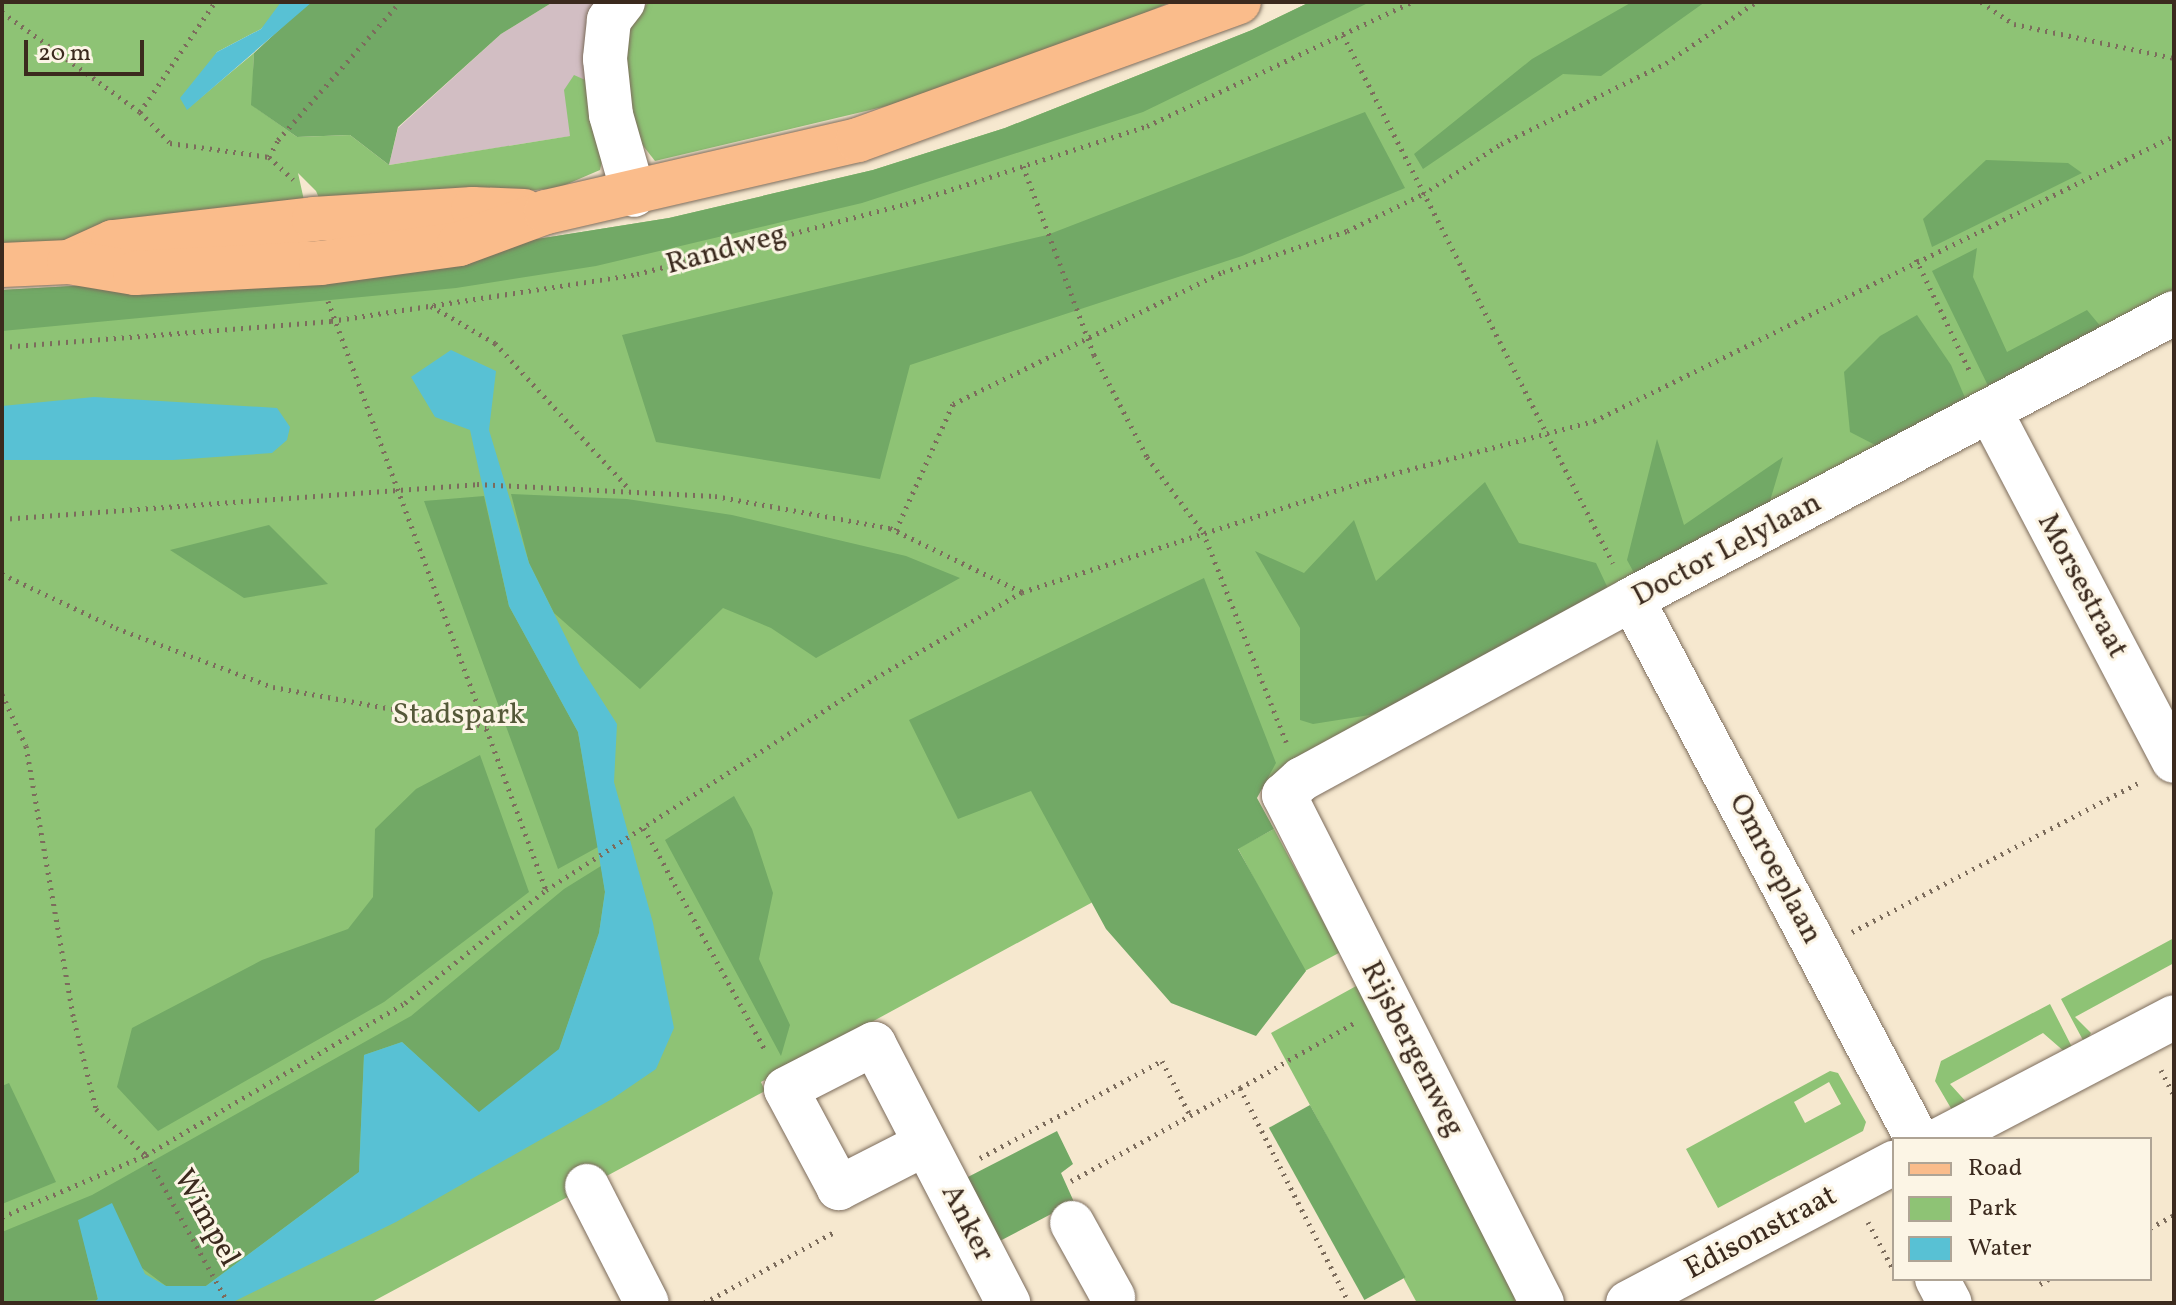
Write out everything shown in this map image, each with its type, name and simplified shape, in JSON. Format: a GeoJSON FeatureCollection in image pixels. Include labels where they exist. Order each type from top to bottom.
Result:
{"type":"FeatureCollection","features":[{"type":"Feature","properties":{"kind":"main road"},"geometry":{"type":"LineString","coordinates":[[2,265],[69,262],[135,273],[321,263],[459,244],[546,212],[634,195],[858,140],[1239,2]]}},
{"type":"Feature","properties":{"kind":"main road"},"geometry":{"type":"LineString","coordinates":[[69,262],[113,242],[314,219],[473,209],[546,212]]}},
{"type":"Feature","properties":{"kind":"street"},"geometry":{"type":"LineString","coordinates":[[623,2],[609,20],[605,59],[611,115],[634,195]]}},
{"type":"Feature","properties":{"kind":"street","name":"Doctor Lelylaan"},"geometry":{"type":"LineString","coordinates":[[1284,795],[1302,779],[1632,599],[2174,313]]}},
{"type":"Feature","properties":{"kind":"street","name":"Morsestraat"},"geometry":{"type":"LineString","coordinates":[[1990,411],[2161,769]]}},
{"type":"Feature","properties":{"kind":"street","name":"Omroeplaan"},"geometry":{"type":"LineString","coordinates":[[1632,599],[1916,1137]]}},
{"type":"Feature","properties":{"kind":"street","name":"Rijsbergenweg"},"geometry":{"type":"LineString","coordinates":[[1284,795],[1542,1303]]}},
{"type":"Feature","properties":{"kind":"street"},"geometry":{"type":"LineString","coordinates":[[1945,1137],[2174,1017]]}},
{"type":"Feature","properties":{"kind":"street","name":"Anker"},"geometry":{"type":"LineString","coordinates":[[786,1089],[874,1044],[1008,1303]]}},
{"type":"Feature","properties":{"kind":"street"},"geometry":{"type":"LineString","coordinates":[[786,1089],[839,1188],[934,1161]]}},
{"type":"Feature","properties":{"kind":"street","name":"Edisonstraat"},"geometry":{"type":"LineString","coordinates":[[1628,1303],[1879,1180]]}},
{"type":"Feature","properties":{"kind":"street"},"geometry":{"type":"LineString","coordinates":[[587,1186],[647,1303]]}},
{"type":"Feature","properties":{"kind":"street"},"geometry":{"type":"LineString","coordinates":[[1072,1223],[1111,1301]]}},
{"type":"Feature","properties":{"kind":"street"},"geometry":{"type":"LineString","coordinates":[[1938,1281],[1950,1303]]}},
{"type":"Feature","properties":{"kind":"path"},"geometry":{"type":"LineString","coordinates":[[140,112],[215,2]]}},
{"type":"Feature","properties":{"kind":"path"},"geometry":{"type":"LineString","coordinates":[[269,157],[278,140],[400,2]]}},
{"type":"Feature","properties":{"kind":"path","name":"Randweg"},"geometry":{"type":"LineString","coordinates":[[2,347],[331,321],[637,274],[906,204],[1147,126],[1412,2]]}},
{"type":"Feature","properties":{"kind":"path"},"geometry":{"type":"LineString","coordinates":[[896,530],[953,404],[1086,335],[1223,272],[1347,231],[1423,194],[1501,144],[1666,63],[1756,2]]}},
{"type":"Feature","properties":{"kind":"path"},"geometry":{"type":"LineString","coordinates":[[1981,2],[2014,24],[2174,58]]}},
{"type":"Feature","properties":{"kind":"path"},"geometry":{"type":"LineString","coordinates":[[2,12],[140,112],[170,143],[269,157],[287,171],[311,202],[314,219]]}},
{"type":"Feature","properties":{"kind":"path"},"geometry":{"type":"LineString","coordinates":[[1343,35],[1544,434],[1632,599]]}},
{"type":"Feature","properties":{"kind":"path"},"geometry":{"type":"LineString","coordinates":[[2,1217],[146,1155],[405,1003],[546,890],[875,678],[1022,592],[1203,532],[1594,421],[1916,259],[2092,180],[2174,136]]}},
{"type":"Feature","properties":{"kind":"path"},"geometry":{"type":"LineString","coordinates":[[1023,166],[1086,335],[1147,457],[1203,532],[1287,746],[1288,761],[1279,782],[1284,795]]}},
{"type":"Feature","properties":{"kind":"path"},"geometry":{"type":"LineString","coordinates":[[1916,259],[1990,411]]}},
{"type":"Feature","properties":{"kind":"path"},"geometry":{"type":"LineString","coordinates":[[321,263],[331,321],[400,490],[546,890]]}},
{"type":"Feature","properties":{"kind":"path"},"geometry":{"type":"LineString","coordinates":[[431,306],[495,343],[630,490]]}},
{"type":"Feature","properties":{"kind":"path"},"geometry":{"type":"LineString","coordinates":[[2,519],[477,484],[510,483],[715,496],[896,530],[1022,592]]}},
{"type":"Feature","properties":{"kind":"path"},"geometry":{"type":"LineString","coordinates":[[2,574],[116,628],[273,687],[486,726]]}},
{"type":"Feature","properties":{"kind":"path","name":"Wimpel"},"geometry":{"type":"LineString","coordinates":[[2,694],[26,746],[74,1020],[96,1109],[146,1155],[228,1303]]}},
{"type":"Feature","properties":{"kind":"path"},"geometry":{"type":"LineString","coordinates":[[1817,950],[2161,769]]}},
{"type":"Feature","properties":{"kind":"path"},"geometry":{"type":"LineString","coordinates":[[644,828],[786,1089]]}},
{"type":"Feature","properties":{"kind":"path"},"geometry":{"type":"LineString","coordinates":[[1072,1223],[1080,1201],[1070,1180],[1388,1004]]}},
{"type":"Feature","properties":{"kind":"path"},"geometry":{"type":"LineString","coordinates":[[934,1161],[1162,1061],[1190,1115]]}},
{"type":"Feature","properties":{"kind":"path"},"geometry":{"type":"LineString","coordinates":[[1240,1088],[1349,1303]]}},
{"type":"Feature","properties":{"kind":"path"},"geometry":{"type":"LineString","coordinates":[[1879,1180],[1892,1259]]}},
{"type":"Feature","properties":{"kind":"path"},"geometry":{"type":"LineString","coordinates":[[704,1303],[841,1228],[825,1196],[839,1188]]}},
{"type":"Feature","properties":{"kind":"path"},"geometry":{"type":"LineString","coordinates":[[2152,1227],[2174,1215]]}},
{"type":"Feature","properties":{"kind":"path"},"geometry":{"type":"LineString","coordinates":[[2040,1284],[2045,1281]]}},
{"type":"Feature","properties":{"kind":"shaded area"},"geometry":{"type":"Polygon","coordinates":[[[553,2],[649,2],[632,18],[571,136],[389,165],[398,128],[501,34],[553,2]]]}},
{"type":"Feature","properties":{"kind":"green space"},"geometry":{"type":"Polygon","coordinates":[[[2,2],[288,2],[261,29],[217,52],[187,109],[254,53],[252,105],[297,137],[350,135],[389,165],[570,136],[564,90],[574,75],[592,83],[605,148],[600,170],[558,188],[324,209],[316,191],[298,173],[307,214],[2,248],[2,2]]]}},
{"type":"Feature","properties":{"kind":"green space"},"geometry":{"type":"Polygon","coordinates":[[[309,2],[553,2],[501,34],[398,127],[389,165],[350,135],[297,137],[251,105],[254,53],[309,2]]]}},
{"type":"Feature","properties":{"kind":"green space"},"geometry":{"type":"Polygon","coordinates":[[[649,2],[1171,2],[1086,38],[887,106],[655,161],[630,129],[619,71],[632,18],[649,2]]]}},
{"type":"Feature","properties":{"kind":"green space","name":"Stadspark"},"geometry":{"type":"Polygon","coordinates":[[[1310,2],[2174,2],[2174,296],[1263,784],[1091,903],[761,1082],[765,1091],[370,1303],[2,1303],[2,290],[338,271],[669,218],[873,170],[1005,128],[1252,30],[1310,2]]]}},
{"type":"Feature","properties":{"kind":"green space"},"geometry":{"type":"Polygon","coordinates":[[[1310,2],[1370,2],[1143,112],[862,203],[596,266],[456,288],[2,331],[2,290],[338,271],[669,218],[873,170],[1005,128],[1252,30],[1310,2]]]}},
{"type":"Feature","properties":{"kind":"green space"},"geometry":{"type":"Polygon","coordinates":[[[1632,2],[1705,2],[1601,76],[1563,74],[1423,169],[1414,154],[1532,59],[1632,2]]]}},
{"type":"Feature","properties":{"kind":"green space"},"geometry":{"type":"Polygon","coordinates":[[[1365,112],[1405,188],[1242,256],[910,365],[880,479],[656,442],[622,335],[1047,235],[1365,112]]]}},
{"type":"Feature","properties":{"kind":"green space"},"geometry":{"type":"Polygon","coordinates":[[[1986,160],[2068,163],[2082,173],[1932,247],[1923,219],[1986,160]]]}},
{"type":"Feature","properties":{"kind":"green space"},"geometry":{"type":"Polygon","coordinates":[[[1977,248],[1973,277],[2007,352],[2087,310],[2107,334],[1993,396],[1932,271],[1977,248]]]}},
{"type":"Feature","properties":{"kind":"green space"},"geometry":{"type":"Polygon","coordinates":[[[1917,315],[1951,365],[1966,400],[1881,448],[1850,432],[1844,372],[1880,336],[1917,315]]]}},
{"type":"Feature","properties":{"kind":"green space"},"geometry":{"type":"Polygon","coordinates":[[[1657,439],[1684,525],[1783,457],[1767,511],[1639,582],[1627,560],[1657,439]]]}},
{"type":"Feature","properties":{"kind":"green space"},"geometry":{"type":"Polygon","coordinates":[[[1485,482],[1519,543],[1596,563],[1612,597],[1395,711],[1313,724],[1300,720],[1300,628],[1255,551],[1304,573],[1354,520],[1376,581],[1485,482]]]}},
{"type":"Feature","properties":{"kind":"green space"},"geometry":{"type":"Polygon","coordinates":[[[511,494],[627,499],[732,515],[906,556],[960,578],[816,658],[771,628],[723,608],[640,689],[554,613],[529,563],[511,494]]]}},
{"type":"Feature","properties":{"kind":"green space"},"geometry":{"type":"Polygon","coordinates":[[[484,496],[509,606],[578,732],[598,847],[558,869],[424,501],[484,496]]]}},
{"type":"Feature","properties":{"kind":"green space"},"geometry":{"type":"Polygon","coordinates":[[[269,525],[328,584],[244,598],[170,550],[269,525]]]}},
{"type":"Feature","properties":{"kind":"green space"},"geometry":{"type":"Polygon","coordinates":[[[1204,578],[1276,763],[1257,798],[1274,829],[1238,849],[1306,971],[1256,1036],[1171,1003],[1106,929],[1031,791],[958,819],[909,720],[1204,578]]]}},
{"type":"Feature","properties":{"kind":"green space"},"geometry":{"type":"Polygon","coordinates":[[[480,755],[529,892],[384,1002],[158,1131],[117,1087],[132,1028],[262,960],[348,929],[373,897],[375,829],[416,789],[480,755]]]}},
{"type":"Feature","properties":{"kind":"green space"},"geometry":{"type":"Polygon","coordinates":[[[734,796],[752,829],[773,893],[759,959],[790,1025],[781,1056],[665,840],[734,796]]]}},
{"type":"Feature","properties":{"kind":"green space"},"geometry":{"type":"Polygon","coordinates":[[[1274,829],[1340,953],[1304,972],[1238,848],[1274,829]]]}},
{"type":"Feature","properties":{"kind":"green space"},"geometry":{"type":"Polygon","coordinates":[[[601,866],[605,892],[599,933],[559,1050],[479,1113],[402,1042],[364,1055],[359,1172],[206,1286],[166,1286],[79,1221],[98,1300],[2,1303],[2,1232],[92,1195],[411,1016],[564,889],[601,866]]]}},
{"type":"Feature","properties":{"kind":"green space"},"geometry":{"type":"Polygon","coordinates":[[[2174,938],[2174,963],[2075,1017],[2091,1033],[2085,1044],[2061,999],[2174,938]]]}},
{"type":"Feature","properties":{"kind":"green space"},"geometry":{"type":"Polygon","coordinates":[[[1358,985],[1514,1292],[1515,1303],[1417,1303],[1271,1033],[1358,985]]]}},
{"type":"Feature","properties":{"kind":"green space"},"geometry":{"type":"Polygon","coordinates":[[[2050,1004],[2073,1049],[2066,1053],[2043,1033],[1950,1084],[1969,1105],[1952,1110],[1935,1081],[1941,1061],[2050,1004]]]}},
{"type":"Feature","properties":{"kind":"green space"},"geometry":{"type":"Polygon","coordinates":[[[1830,1071],[1838,1073],[1866,1122],[1863,1131],[1718,1208],[1686,1149],[1830,1071]],[[1829,1082],[1794,1102],[1805,1123],[1841,1104],[1829,1082]]]}},
{"type":"Feature","properties":{"kind":"green space"},"geometry":{"type":"Polygon","coordinates":[[[9,1083],[56,1182],[2,1204],[2,1086],[9,1083]]]}},
{"type":"Feature","properties":{"kind":"green space"},"geometry":{"type":"Polygon","coordinates":[[[1310,1105],[1406,1277],[1364,1300],[1269,1128],[1310,1105]]]}},
{"type":"Feature","properties":{"kind":"green space"},"geometry":{"type":"Polygon","coordinates":[[[1057,1131],[1073,1164],[1061,1173],[1074,1202],[996,1243],[964,1179],[1057,1131]]]}},
{"type":"Feature","properties":{"kind":"water"},"geometry":{"type":"Polygon","coordinates":[[[281,2],[312,2],[187,110],[180,98],[217,52],[261,29],[281,2]]]}},
{"type":"Feature","properties":{"kind":"water"},"geometry":{"type":"Polygon","coordinates":[[[451,350],[496,371],[489,430],[529,563],[580,666],[617,724],[614,782],[653,923],[674,1028],[656,1069],[612,1099],[396,1222],[231,1303],[93,1303],[98,1299],[78,1220],[112,1203],[145,1274],[166,1286],[206,1286],[359,1172],[364,1055],[402,1042],[479,1112],[559,1049],[599,933],[605,892],[578,732],[509,606],[470,430],[435,417],[411,377],[451,350]]]}},
{"type":"Feature","properties":{"kind":"water"},"geometry":{"type":"Polygon","coordinates":[[[94,397],[277,408],[290,427],[287,440],[272,453],[173,460],[2,460],[2,406],[94,397]]]}}]}
